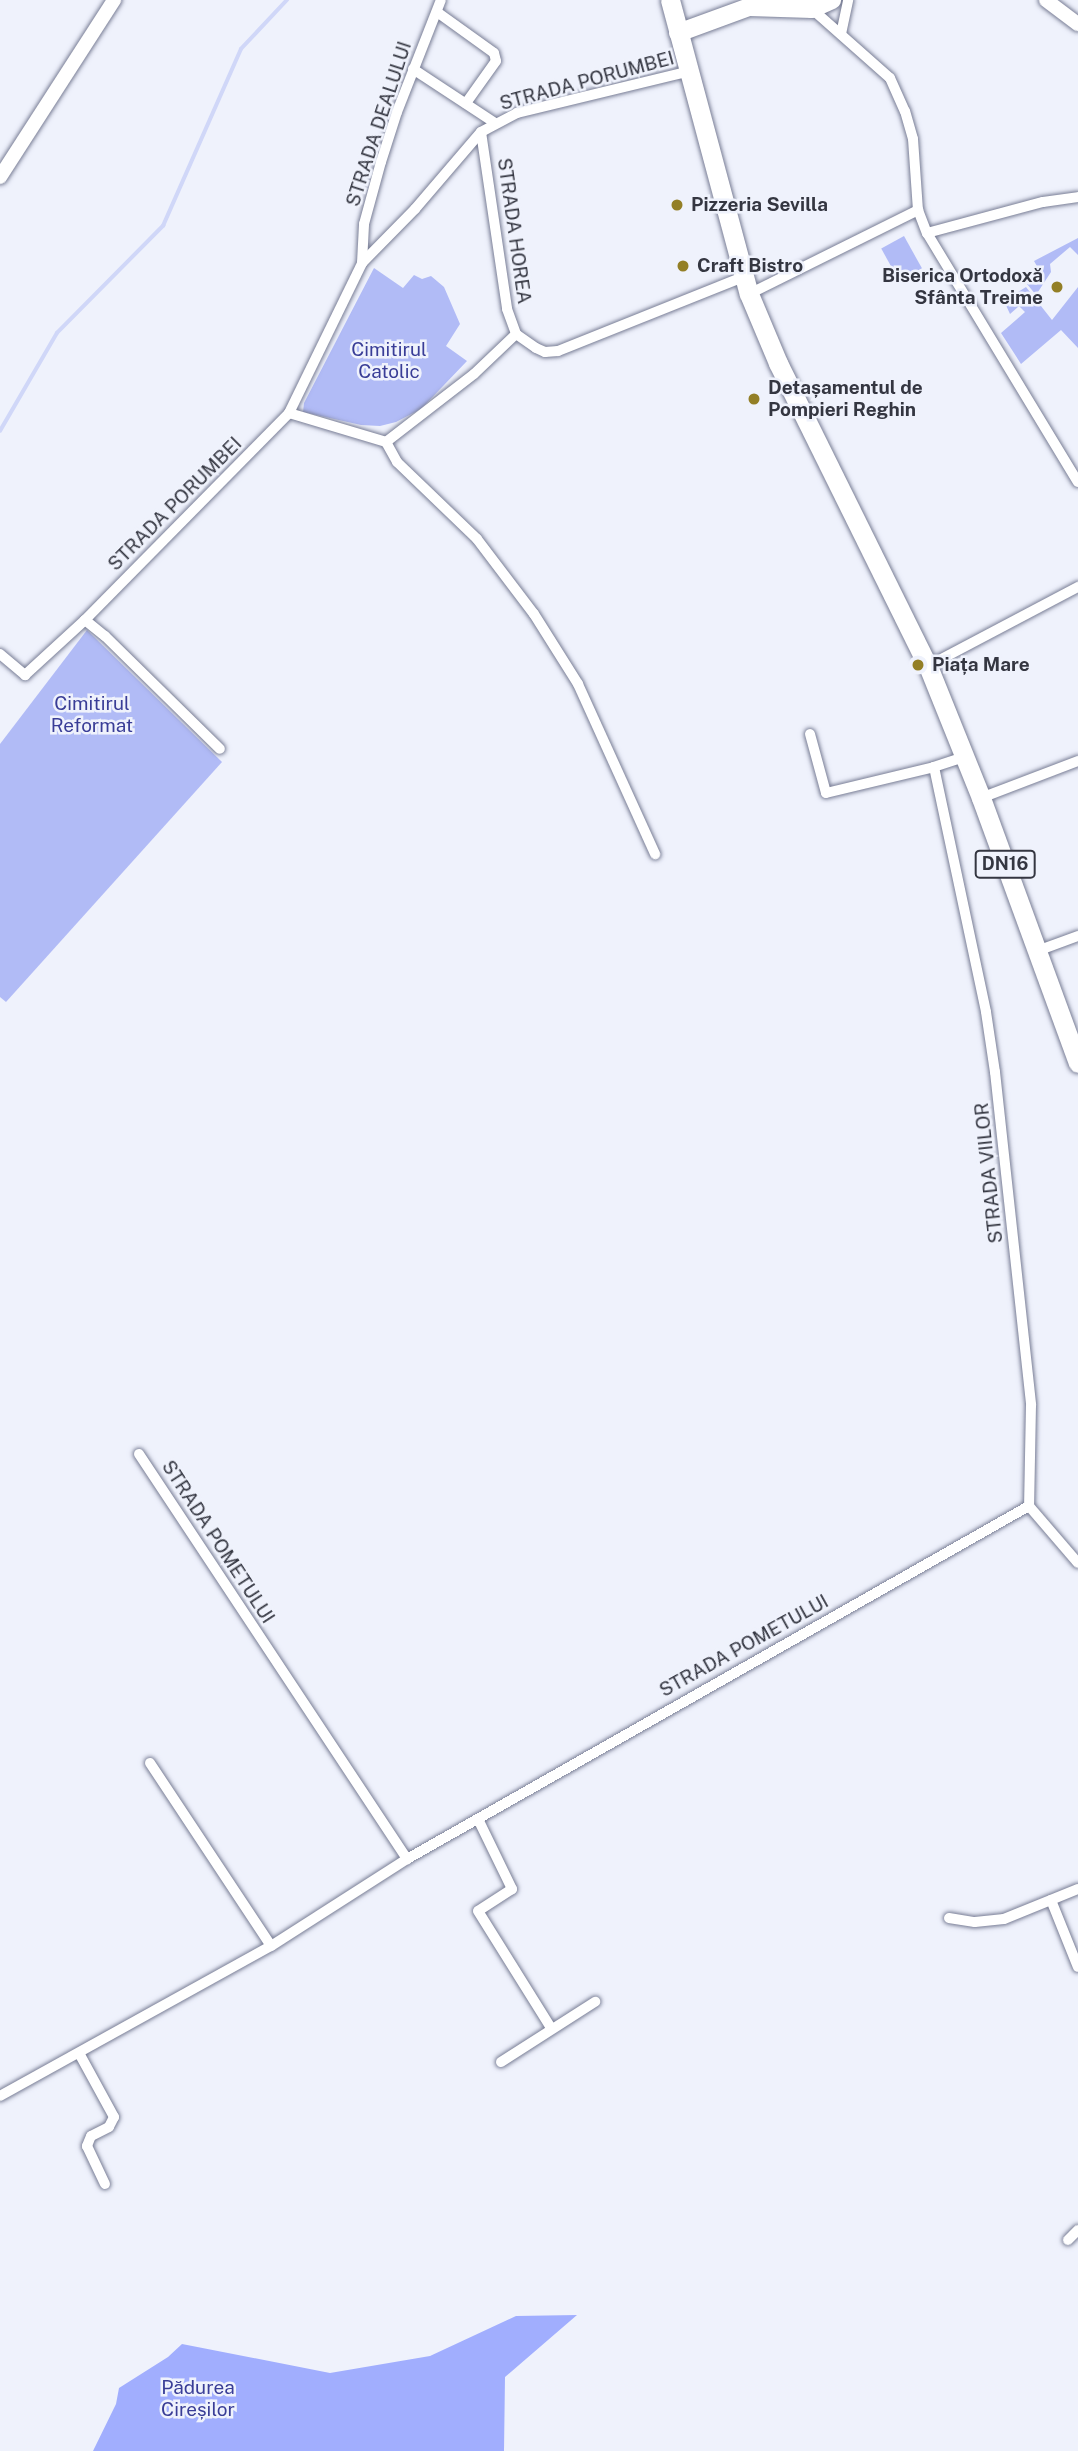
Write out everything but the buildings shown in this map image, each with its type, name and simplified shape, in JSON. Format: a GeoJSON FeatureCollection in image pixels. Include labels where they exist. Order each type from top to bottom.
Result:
{"type":"FeatureCollection","features":[{"type":"Feature","properties":{"kind":"highway","name":"DN16"},"geometry":{"type":"LineString","coordinates":[[670,0],[746,286],[784,375],[928,666],[981,798],[1078,1063]]}},
{"type":"Feature","properties":{"kind":"main road"},"geometry":{"type":"LineString","coordinates":[[678,33],[742,4],[812,9],[832,0]]}},
{"type":"Feature","properties":{"kind":"street"},"geometry":{"type":"LineString","coordinates":[[0,177],[114,0]]}},
{"type":"Feature","properties":{"kind":"street","name":"STRADA DEALULUI"},"geometry":{"type":"LineString","coordinates":[[362,263],[364,224],[385,150],[441,0]]}},
{"type":"Feature","properties":{"kind":"street"},"geometry":{"type":"LineString","coordinates":[[841,34],[848,0]]}},
{"type":"Feature","properties":{"kind":"street"},"geometry":{"type":"LineString","coordinates":[[1046,0],[1078,24]]}},
{"type":"Feature","properties":{"kind":"street"},"geometry":{"type":"LineString","coordinates":[[812,9],[878,65],[897,90],[913,139],[918,210],[927,233],[1078,482]]}},
{"type":"Feature","properties":{"kind":"street","name":"STRADA PORUMBEI"},"geometry":{"type":"LineString","coordinates":[[437,12],[494,53],[496,61],[466,103]]}},
{"type":"Feature","properties":{"kind":"street","name":"STRADA PORUMBEI"},"geometry":{"type":"LineString","coordinates":[[413,69],[495,123]]}},
{"type":"Feature","properties":{"kind":"street","name":"STRADA PORUMBEI"},"geometry":{"type":"LineString","coordinates":[[0,654],[25,676],[85,620],[289,413],[362,263],[415,209],[481,132],[517,113],[687,72]]}},
{"type":"Feature","properties":{"kind":"street","name":"STRADA HOREA"},"geometry":{"type":"LineString","coordinates":[[481,132],[507,309],[516,334],[545,352],[558,351],[746,286],[918,210]]}},
{"type":"Feature","properties":{"kind":"street"},"geometry":{"type":"LineString","coordinates":[[927,233],[1043,201],[1078,197]]}},
{"type":"Feature","properties":{"kind":"street","name":"STRADA HOREA"},"geometry":{"type":"LineString","coordinates":[[386,442],[427,414],[516,334]]}},
{"type":"Feature","properties":{"kind":"street"},"geometry":{"type":"LineString","coordinates":[[289,413],[386,442],[397,462],[477,539],[534,614],[584,696],[655,854]]}},
{"type":"Feature","properties":{"kind":"street"},"geometry":{"type":"LineString","coordinates":[[928,666],[1078,587]]}},
{"type":"Feature","properties":{"kind":"street"},"geometry":{"type":"LineString","coordinates":[[85,620],[105,636],[220,749]]}},
{"type":"Feature","properties":{"kind":"street"},"geometry":{"type":"LineString","coordinates":[[810,734],[826,793],[934,767],[964,757]]}},
{"type":"Feature","properties":{"kind":"street"},"geometry":{"type":"LineString","coordinates":[[981,798],[1078,761]]}},
{"type":"Feature","properties":{"kind":"street","name":"STRADA VIILOR"},"geometry":{"type":"LineString","coordinates":[[934,767],[986,1012],[995,1072],[1031,1405],[1029,1506]]}},
{"type":"Feature","properties":{"kind":"street"},"geometry":{"type":"LineString","coordinates":[[1037,951],[1078,936]]}},
{"type":"Feature","properties":{"kind":"street","name":"STRADA POMETULUI"},"geometry":{"type":"LineString","coordinates":[[139,1454],[407,1859]]}},
{"type":"Feature","properties":{"kind":"street"},"geometry":{"type":"LineString","coordinates":[[1029,1506],[1078,1563]]}},
{"type":"Feature","properties":{"kind":"street","name":"STRADA POMETULUI"},"geometry":{"type":"LineString","coordinates":[[0,2096],[271,1947],[407,1859],[1029,1506]]}},
{"type":"Feature","properties":{"kind":"street"},"geometry":{"type":"LineString","coordinates":[[150,1763],[271,1947]]}},
{"type":"Feature","properties":{"kind":"street"},"geometry":{"type":"LineString","coordinates":[[478,1819],[512,1889],[478,1911],[551,2028]]}},
{"type":"Feature","properties":{"kind":"street"},"geometry":{"type":"LineString","coordinates":[[949,1918],[975,1922],[996,1920],[1078,1889]]}},
{"type":"Feature","properties":{"kind":"street"},"geometry":{"type":"LineString","coordinates":[[1051,1900],[1078,1967]]}},
{"type":"Feature","properties":{"kind":"street"},"geometry":{"type":"LineString","coordinates":[[501,2062],[595,2002]]}},
{"type":"Feature","properties":{"kind":"street"},"geometry":{"type":"LineString","coordinates":[[79,2053],[114,2117],[109,2127],[91,2136],[87,2146],[106,2184]]}},
{"type":"Feature","properties":{"kind":"street"},"geometry":{"type":"LineString","coordinates":[[1068,2240],[1078,2230]]}},
{"type":"Feature","properties":{"kind":"green space"},"geometry":{"type":"Polygon","coordinates":[[[904,236],[922,268],[899,281],[881,249],[904,236]]]}},
{"type":"Feature","properties":{"kind":"green space"},"geometry":{"type":"Polygon","coordinates":[[[1078,238],[1078,255],[1070,247],[1050,264],[1051,272],[1036,295],[1027,284],[1042,275],[1034,261],[1078,238]]]}},
{"type":"Feature","properties":{"kind":"green space","name":"Cimitirul Catolic"},"geometry":{"type":"Polygon","coordinates":[[[374,268],[403,288],[414,275],[422,279],[431,276],[444,287],[460,324],[446,346],[467,361],[421,409],[396,422],[380,426],[361,425],[303,412],[304,403],[374,268]]]}},
{"type":"Feature","properties":{"kind":"green space"},"geometry":{"type":"Polygon","coordinates":[[[1026,287],[1052,320],[1078,287],[1078,348],[1061,330],[1021,364],[1001,333],[1025,312],[1019,306],[1010,314],[1004,301],[1026,287]]]}},
{"type":"Feature","properties":{"kind":"green space","name":"Cimitirul Reformat"},"geometry":{"type":"Polygon","coordinates":[[[87,630],[222,762],[6,1002],[0,997],[0,744],[87,630]]]}},
{"type":"Feature","properties":{"kind":"green space","name":"Pădurea Cireșilor"},"geometry":{"type":"Polygon","coordinates":[[[577,2315],[505,2377],[504,2451],[93,2451],[116,2404],[119,2388],[168,2357],[182,2344],[330,2373],[430,2356],[516,2316],[577,2315]]]}},
{"type":"Feature","properties":{"kind":"waterway"},"geometry":{"type":"LineString","coordinates":[[0,431],[57,333],[163,226],[241,49],[287,0]]}},
{"type":"Feature","properties":{"kind":"place","name":"Pizzeria Sevilla"},"geometry":{"type":"Point","coordinates":[677,205]}},
{"type":"Feature","properties":{"kind":"place","name":"Craft Bistro"},"geometry":{"type":"Point","coordinates":[683,266]}},
{"type":"Feature","properties":{"kind":"place","name":"Biserica Ortodoxă Sfânta Treime"},"geometry":{"type":"Point","coordinates":[1057,287]}},
{"type":"Feature","properties":{"kind":"place","name":"Detașamentul de Pompieri Reghin"},"geometry":{"type":"Point","coordinates":[754,399]}},
{"type":"Feature","properties":{"kind":"place","name":"Piața Mare"},"geometry":{"type":"Point","coordinates":[918,665]}}]}
